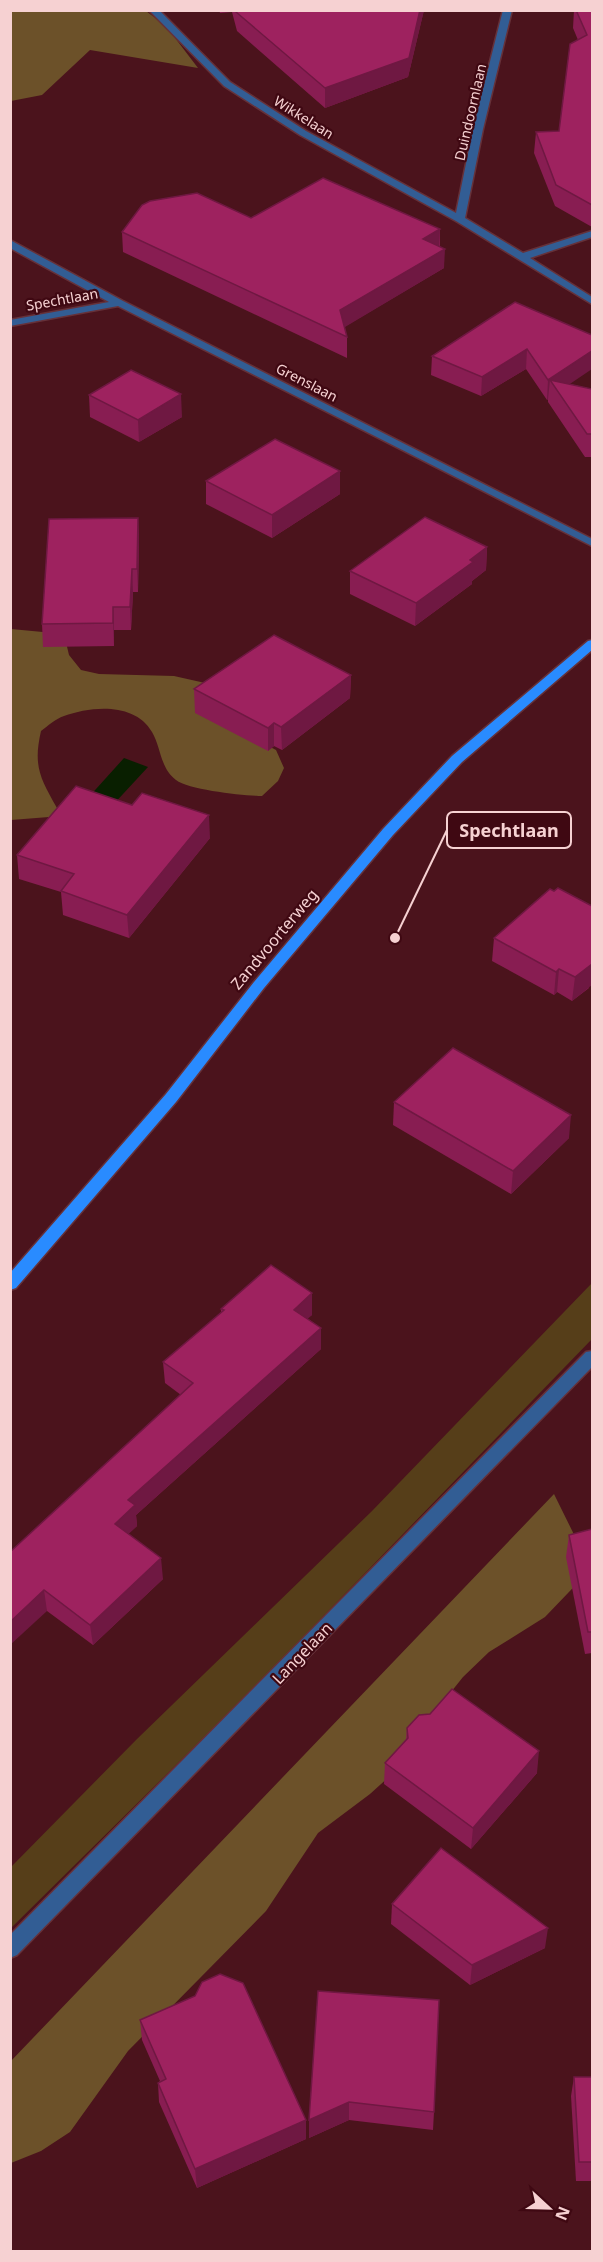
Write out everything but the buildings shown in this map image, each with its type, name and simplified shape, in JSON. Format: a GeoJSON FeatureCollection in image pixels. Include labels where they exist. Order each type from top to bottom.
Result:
{"type":"FeatureCollection","features":[{"type":"Feature","properties":{"kind":"main road","name":"Zandvoorterweg"},"geometry":{"type":"LineString","coordinates":[[10,1284],[171,1098],[259,984],[387,832],[457,759],[592,644]]}},
{"type":"Feature","properties":{"kind":"street","name":"Wikkelaan"},"geometry":{"type":"LineString","coordinates":[[153,10],[227,84],[303,133],[460,219],[592,301]]}},
{"type":"Feature","properties":{"kind":"street","name":"Duindoornlaan"},"geometry":{"type":"LineString","coordinates":[[460,219],[478,129],[508,10]]}},
{"type":"Feature","properties":{"kind":"street"},"geometry":{"type":"LineString","coordinates":[[522,257],[592,234]]}},
{"type":"Feature","properties":{"kind":"street"},"geometry":{"type":"LineString","coordinates":[[10,255],[15,244]]}},
{"type":"Feature","properties":{"kind":"street","name":"Grenslaan"},"geometry":{"type":"LineString","coordinates":[[15,244],[119,303],[592,543]]}},
{"type":"Feature","properties":{"kind":"street","name":"Spechtlaan"},"geometry":{"type":"LineString","coordinates":[[10,323],[119,303]]}},
{"type":"Feature","properties":{"kind":"street","name":"Langelaan"},"geometry":{"type":"LineString","coordinates":[[10,1950],[592,1358]]}},
{"type":"Feature","properties":{"kind":"shaded area"},"geometry":{"type":"Polygon","coordinates":[[[11,11],[146,11],[166,26],[198,68],[90,50],[42,95],[11,101],[11,11]]]}},
{"type":"Feature","properties":{"kind":"shaded area"},"geometry":{"type":"Polygon","coordinates":[[[11,629],[64,634],[69,655],[81,670],[99,674],[174,676],[214,685],[227,724],[276,750],[284,768],[278,781],[262,796],[217,792],[183,784],[167,770],[152,732],[135,715],[112,709],[87,710],[61,717],[41,731],[38,763],[42,780],[57,808],[49,817],[11,820],[11,629]]]}},
{"type":"Feature","properties":{"kind":"shaded area"},"geometry":{"type":"Polygon","coordinates":[[[124,758],[148,767],[111,807],[87,799],[124,758]]]}},
{"type":"Feature","properties":{"kind":"shaded area"},"geometry":{"type":"Polygon","coordinates":[[[592,1283],[592,1339],[250,1692],[11,1928],[11,1867],[137,1739],[372,1511],[592,1283]]]}},
{"type":"Feature","properties":{"kind":"shaded area"},"geometry":{"type":"Polygon","coordinates":[[[554,1494],[591,1569],[545,1617],[489,1652],[463,1677],[439,1707],[401,1766],[370,1794],[318,1833],[266,1911],[128,2051],[70,2132],[41,2151],[11,2163],[10,2062],[554,1494]]]}},
{"type":"Feature","properties":{"kind":"place","name":"Spechtlaan"},"geometry":{"type":"Point","coordinates":[395,938]}}]}
